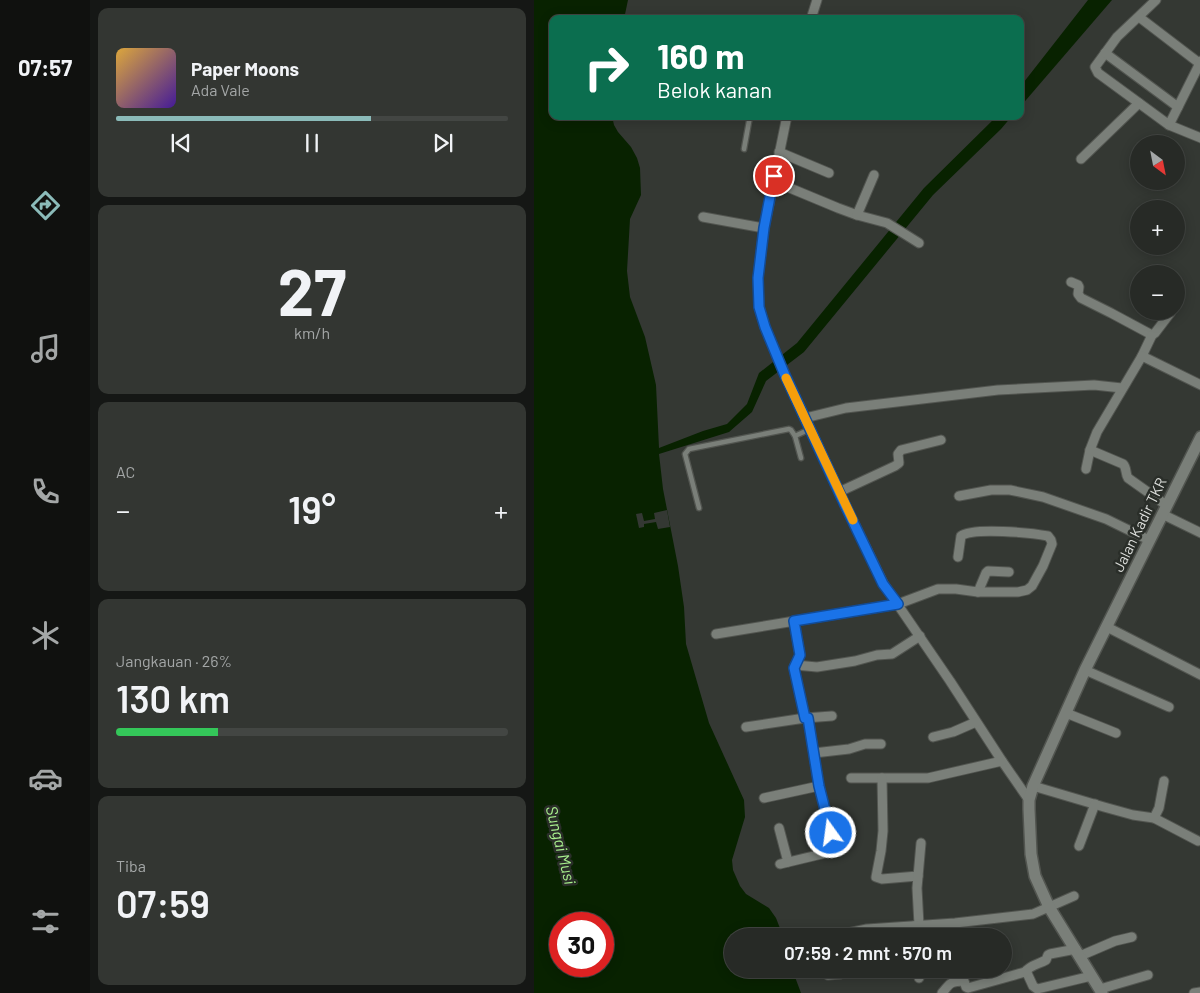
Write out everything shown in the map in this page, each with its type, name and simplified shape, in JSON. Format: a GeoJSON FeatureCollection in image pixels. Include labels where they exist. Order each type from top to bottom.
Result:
{"type":"FeatureCollection","features":[{"type":"Feature","properties":{"kind":"street"},"geometry":{"type":"LineString","coordinates":[[811,15],[817,0]]}},
{"type":"Feature","properties":{"kind":"street"},"geometry":{"type":"LineString","coordinates":[[1156,0],[1117,37],[1095,66],[1098,73],[1170,125],[1200,138]]}},
{"type":"Feature","properties":{"kind":"street"},"geometry":{"type":"LineString","coordinates":[[1138,17],[1200,62],[1170,125]]}},
{"type":"Feature","properties":{"kind":"street"},"geometry":{"type":"LineString","coordinates":[[1105,53],[1178,107]]}},
{"type":"Feature","properties":{"kind":"street"},"geometry":{"type":"LineString","coordinates":[[1081,159],[1139,103]]}},
{"type":"Feature","properties":{"kind":"street"},"geometry":{"type":"LineString","coordinates":[[786,120],[764,228],[758,278],[759,307],[774,350],[883,584],[920,636],[1029,800]]}},
{"type":"Feature","properties":{"kind":"street"},"geometry":{"type":"LineString","coordinates":[[779,152],[829,173]]}},
{"type":"Feature","properties":{"kind":"street"},"geometry":{"type":"LineString","coordinates":[[857,215],[874,175]]}},
{"type":"Feature","properties":{"kind":"street"},"geometry":{"type":"LineString","coordinates":[[773,181],[857,215],[887,223],[919,242]]}},
{"type":"Feature","properties":{"kind":"street"},"geometry":{"type":"LineString","coordinates":[[703,218],[764,228]]}},
{"type":"Feature","properties":{"kind":"street"},"geometry":{"type":"LineString","coordinates":[[1071,282],[1078,285],[1078,294],[1082,298],[1152,336]]}},
{"type":"Feature","properties":{"kind":"street"},"geometry":{"type":"LineString","coordinates":[[1086,469],[1090,450],[1097,432],[1152,336],[1165,320]]}},
{"type":"Feature","properties":{"kind":"street"},"geometry":{"type":"LineString","coordinates":[[1142,356],[1200,385]]}},
{"type":"Feature","properties":{"kind":"street"},"geometry":{"type":"LineString","coordinates":[[805,418],[846,408],[998,390],[1094,385],[1122,388]]}},
{"type":"Feature","properties":{"kind":"street","name":"Jalan Kadir TKR"},"geometry":{"type":"LineString","coordinates":[[1101,991],[1049,907],[1035,876],[1030,832],[1029,800],[1033,786],[1085,670],[1200,437]]}},
{"type":"Feature","properties":{"kind":"street"},"geometry":{"type":"LineString","coordinates":[[839,492],[895,466],[899,463],[898,454],[901,450],[941,440]]}},
{"type":"Feature","properties":{"kind":"street"},"geometry":{"type":"LineString","coordinates":[[1090,450],[1123,464],[1126,467],[1128,478],[1164,510],[1200,533]]}},
{"type":"Feature","properties":{"kind":"street"},"geometry":{"type":"LineString","coordinates":[[959,496],[991,490],[1010,490],[1043,497],[1106,520],[1148,540]]}},
{"type":"Feature","properties":{"kind":"street"},"geometry":{"type":"LineString","coordinates":[[716,634],[898,604],[938,589],[978,592],[1018,592],[1027,590],[1032,586],[1043,566],[1052,544],[1048,536],[1040,534],[997,531],[966,533],[961,536],[958,558]]}},
{"type":"Feature","properties":{"kind":"street"},"geometry":{"type":"LineString","coordinates":[[978,592],[988,571],[1009,572]]}},
{"type":"Feature","properties":{"kind":"street"},"geometry":{"type":"LineString","coordinates":[[779,828],[784,863],[835,850],[819,786],[814,753],[794,668],[800,655],[794,621]]}},
{"type":"Feature","properties":{"kind":"street"},"geometry":{"type":"LineString","coordinates":[[1107,627],[1200,675]]}},
{"type":"Feature","properties":{"kind":"street"},"geometry":{"type":"LineString","coordinates":[[795,665],[817,667],[855,661],[877,655],[892,654],[920,636]]}},
{"type":"Feature","properties":{"kind":"street"},"geometry":{"type":"LineString","coordinates":[[1085,670],[1169,707]]}},
{"type":"Feature","properties":{"kind":"street"},"geometry":{"type":"LineString","coordinates":[[1066,713],[1116,733]]}},
{"type":"Feature","properties":{"kind":"street"},"geometry":{"type":"LineString","coordinates":[[746,727],[832,716]]}},
{"type":"Feature","properties":{"kind":"street"},"geometry":{"type":"LineString","coordinates":[[933,737],[953,732],[976,722]]}},
{"type":"Feature","properties":{"kind":"street"},"geometry":{"type":"LineString","coordinates":[[814,753],[849,749],[865,744],[882,744]]}},
{"type":"Feature","properties":{"kind":"street"},"geometry":{"type":"LineString","coordinates":[[851,778],[928,778],[1002,761]]}},
{"type":"Feature","properties":{"kind":"street"},"geometry":{"type":"LineString","coordinates":[[887,778],[879,878],[918,876]]}},
{"type":"Feature","properties":{"kind":"street"},"geometry":{"type":"LineString","coordinates":[[1154,818],[1159,808],[1164,781]]}},
{"type":"Feature","properties":{"kind":"street"},"geometry":{"type":"LineString","coordinates":[[764,798],[819,786]]}},
{"type":"Feature","properties":{"kind":"street"},"geometry":{"type":"LineString","coordinates":[[1033,786],[1133,815],[1154,818],[1199,840]]}},
{"type":"Feature","properties":{"kind":"street"},"geometry":{"type":"LineString","coordinates":[[1079,846],[1095,804]]}},
{"type":"Feature","properties":{"kind":"street"},"geometry":{"type":"LineString","coordinates":[[916,928],[920,843]]}},
{"type":"Feature","properties":{"kind":"street"},"geometry":{"type":"LineString","coordinates":[[880,928],[1028,914],[1038,912],[1074,896]]}},
{"type":"Feature","properties":{"kind":"street"},"geometry":{"type":"LineString","coordinates":[[942,993],[947,986],[954,982],[964,981],[966,987],[972,987],[1025,972],[1032,966],[1046,960],[1050,954],[1078,952],[1132,937]]}},
{"type":"Feature","properties":{"kind":"street"},"geometry":{"type":"LineString","coordinates":[[1025,972],[1028,973],[1036,989],[1091,976]]}},
{"type":"Feature","properties":{"kind":"street"},"geometry":{"type":"LineString","coordinates":[[1101,991],[1148,975]]}},
{"type":"Feature","properties":{"kind":"street"},"geometry":{"type":"LineString","coordinates":[[1194,993],[1200,992]]}},
{"type":"Feature","properties":{"kind":"lane"},"geometry":{"type":"LineString","coordinates":[[744,149],[749,120]]}},
{"type":"Feature","properties":{"kind":"lane"},"geometry":{"type":"LineString","coordinates":[[699,508],[685,454],[689,449],[789,429],[795,436],[801,458]]}},
{"type":"Feature","properties":{"kind":"lane"},"geometry":{"type":"LineString","coordinates":[[795,436],[810,429]]}},
{"type":"Feature","properties":{"kind":"water","name":"Sungai Musi"},"geometry":{"type":"Polygon","coordinates":[[[534,0],[628,0],[625,15],[549,15],[549,120],[613,120],[618,132],[631,147],[637,158],[640,168],[641,195],[630,219],[627,271],[630,297],[645,337],[656,385],[659,448],[727,424],[747,404],[759,373],[797,343],[924,188],[993,120],[1009,120],[933,195],[804,352],[766,381],[752,412],[729,432],[659,454],[663,489],[684,607],[686,644],[709,723],[744,800],[745,817],[732,860],[733,870],[746,894],[769,908],[780,928],[724,928],[724,978],[795,978],[801,993],[534,993],[534,0]]]}},
{"type":"Feature","properties":{"kind":"water"},"geometry":{"type":"Polygon","coordinates":[[[1088,0],[1112,0],[1024,102],[1024,82],[1088,0]]]}},
{"type":"Feature","properties":{"kind":"pier"},"geometry":{"type":"Polygon","coordinates":[[[667,510],[670,527],[658,529],[656,522],[644,524],[644,527],[639,528],[636,514],[642,513],[644,521],[655,519],[654,513],[667,510]]]}},
{"type":"Feature","properties":{"kind":"slow traffic"},"geometry":{"type":"LineString","coordinates":[[786,378],[853,520]]}},
{"type":"Feature","properties":{"kind":"route"},"geometry":{"type":"LineString","coordinates":[[774,176],[764,228],[758,278],[759,307],[784,373],[845,505],[883,584],[898,604],[794,621],[800,657],[794,668],[805,718],[808,718],[819,786],[831,833]]}}]}
